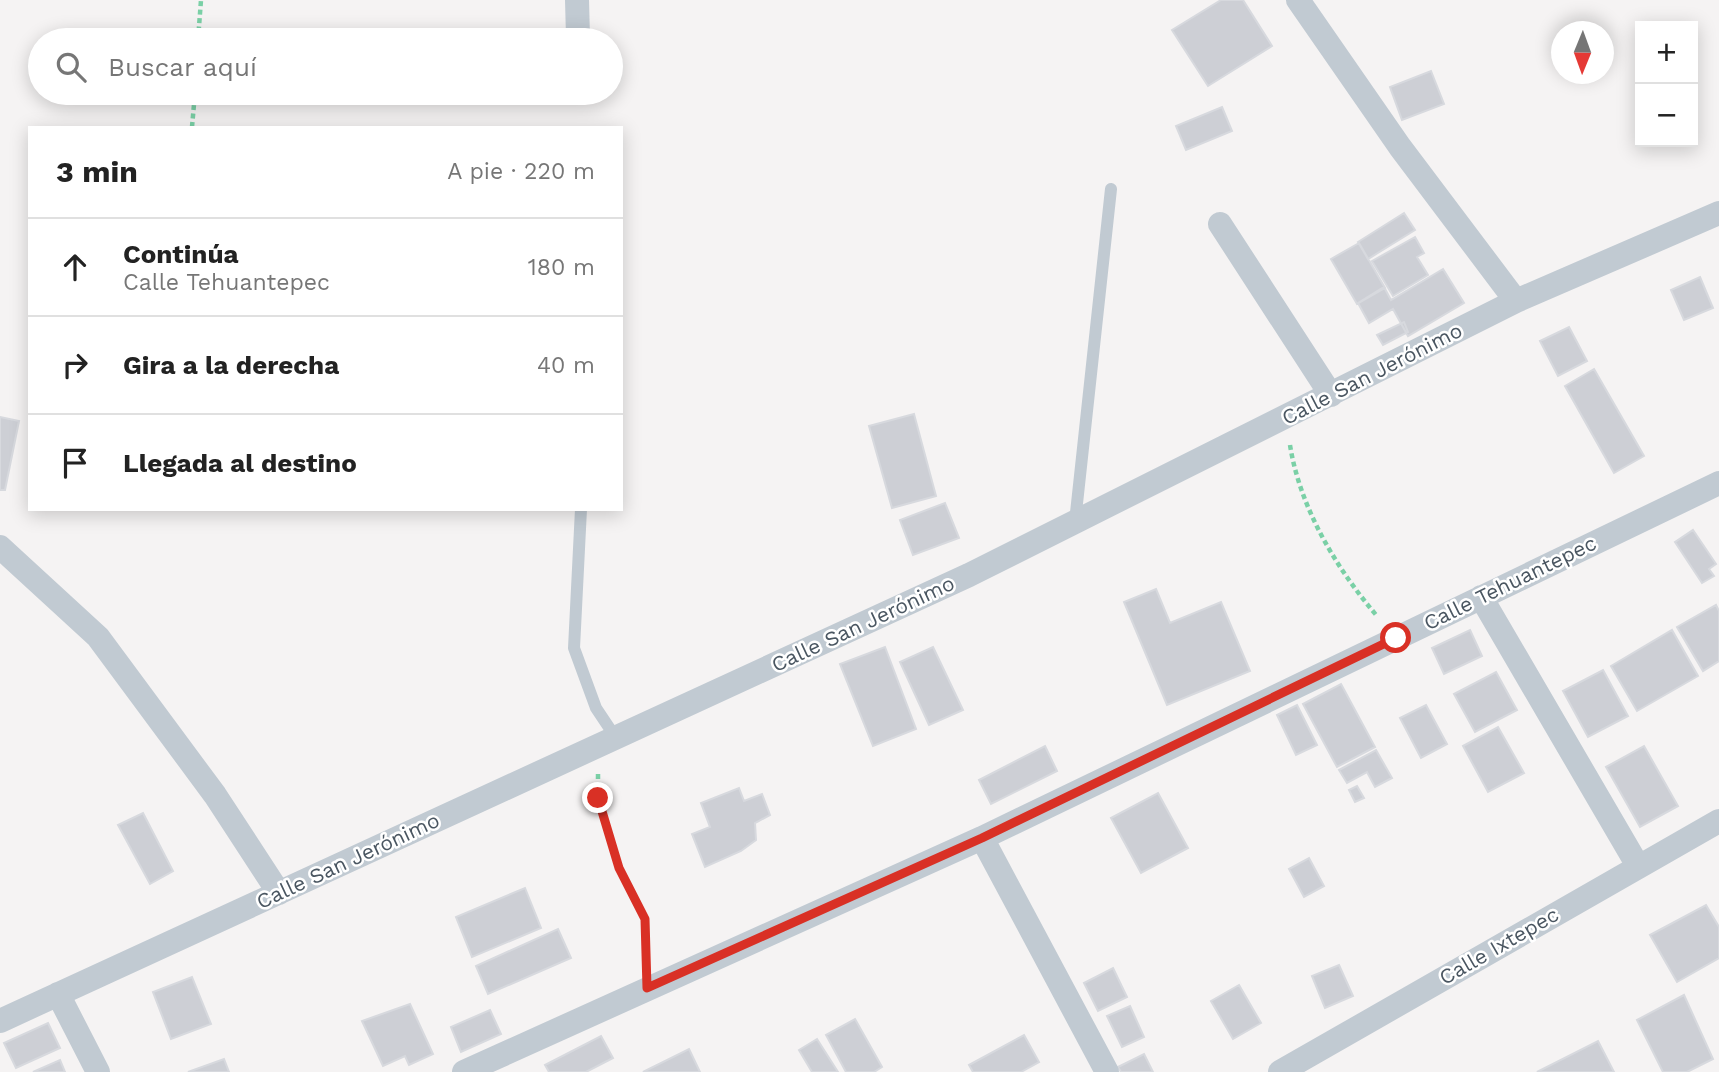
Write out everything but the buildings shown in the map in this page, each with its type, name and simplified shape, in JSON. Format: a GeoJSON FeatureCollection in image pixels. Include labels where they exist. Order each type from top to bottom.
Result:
{"type":"FeatureCollection","features":[{"type":"Feature","properties":{"kind":"street"},"geometry":{"type":"LineString","coordinates":[[577,0],[578,28]]}},
{"type":"Feature","properties":{"kind":"street"},"geometry":{"type":"LineString","coordinates":[[1298,0],[1400,147],[1516,301]]}},
{"type":"Feature","properties":{"kind":"street","name":"Calle San Jerónimo"},"geometry":{"type":"LineString","coordinates":[[0,1021],[970,575],[1516,301],[1719,213]]}},
{"type":"Feature","properties":{"kind":"street"},"geometry":{"type":"LineString","coordinates":[[1220,225],[1331,395]]}},
{"type":"Feature","properties":{"kind":"street","name":"Calle Tehuantepec"},"geometry":{"type":"LineString","coordinates":[[468,1071],[982,838],[1719,483]]}},
{"type":"Feature","properties":{"kind":"street"},"geometry":{"type":"LineString","coordinates":[[0,547],[98,637],[215,795],[279,893]]}},
{"type":"Feature","properties":{"kind":"street"},"geometry":{"type":"LineString","coordinates":[[1481,597],[1638,866]]}},
{"type":"Feature","properties":{"kind":"street","name":"Calle Ixtepec"},"geometry":{"type":"LineString","coordinates":[[1280,1072],[1719,821]]}},
{"type":"Feature","properties":{"kind":"street"},"geometry":{"type":"LineString","coordinates":[[982,838],[1107,1072]]}},
{"type":"Feature","properties":{"kind":"street"},"geometry":{"type":"LineString","coordinates":[[58,994],[97,1072]]}},
{"type":"Feature","properties":{"kind":"lane"},"geometry":{"type":"LineString","coordinates":[[1075,522],[1111,189]]}},
{"type":"Feature","properties":{"kind":"lane"},"geometry":{"type":"LineString","coordinates":[[581,511],[574,648],[606,742]]}},
{"type":"Feature","properties":{"kind":"path"},"geometry":{"type":"LineString","coordinates":[[199,28],[201,0]]}},
{"type":"Feature","properties":{"kind":"path"},"geometry":{"type":"LineString","coordinates":[[192,126],[194,105]]}},
{"type":"Feature","properties":{"kind":"path"},"geometry":{"type":"LineString","coordinates":[[1286,417],[1293,463],[1319,535],[1371,609],[1396,638]]}},
{"type":"Feature","properties":{"kind":"path"},"geometry":{"type":"LineString","coordinates":[[606,742],[598,798],[619,868],[645,919],[647,988]]}},
{"type":"Feature","properties":{"kind":"route"},"geometry":{"type":"LineString","coordinates":[[598,798],[619,868],[645,919],[647,988],[982,838],[1396,638]]}}]}
